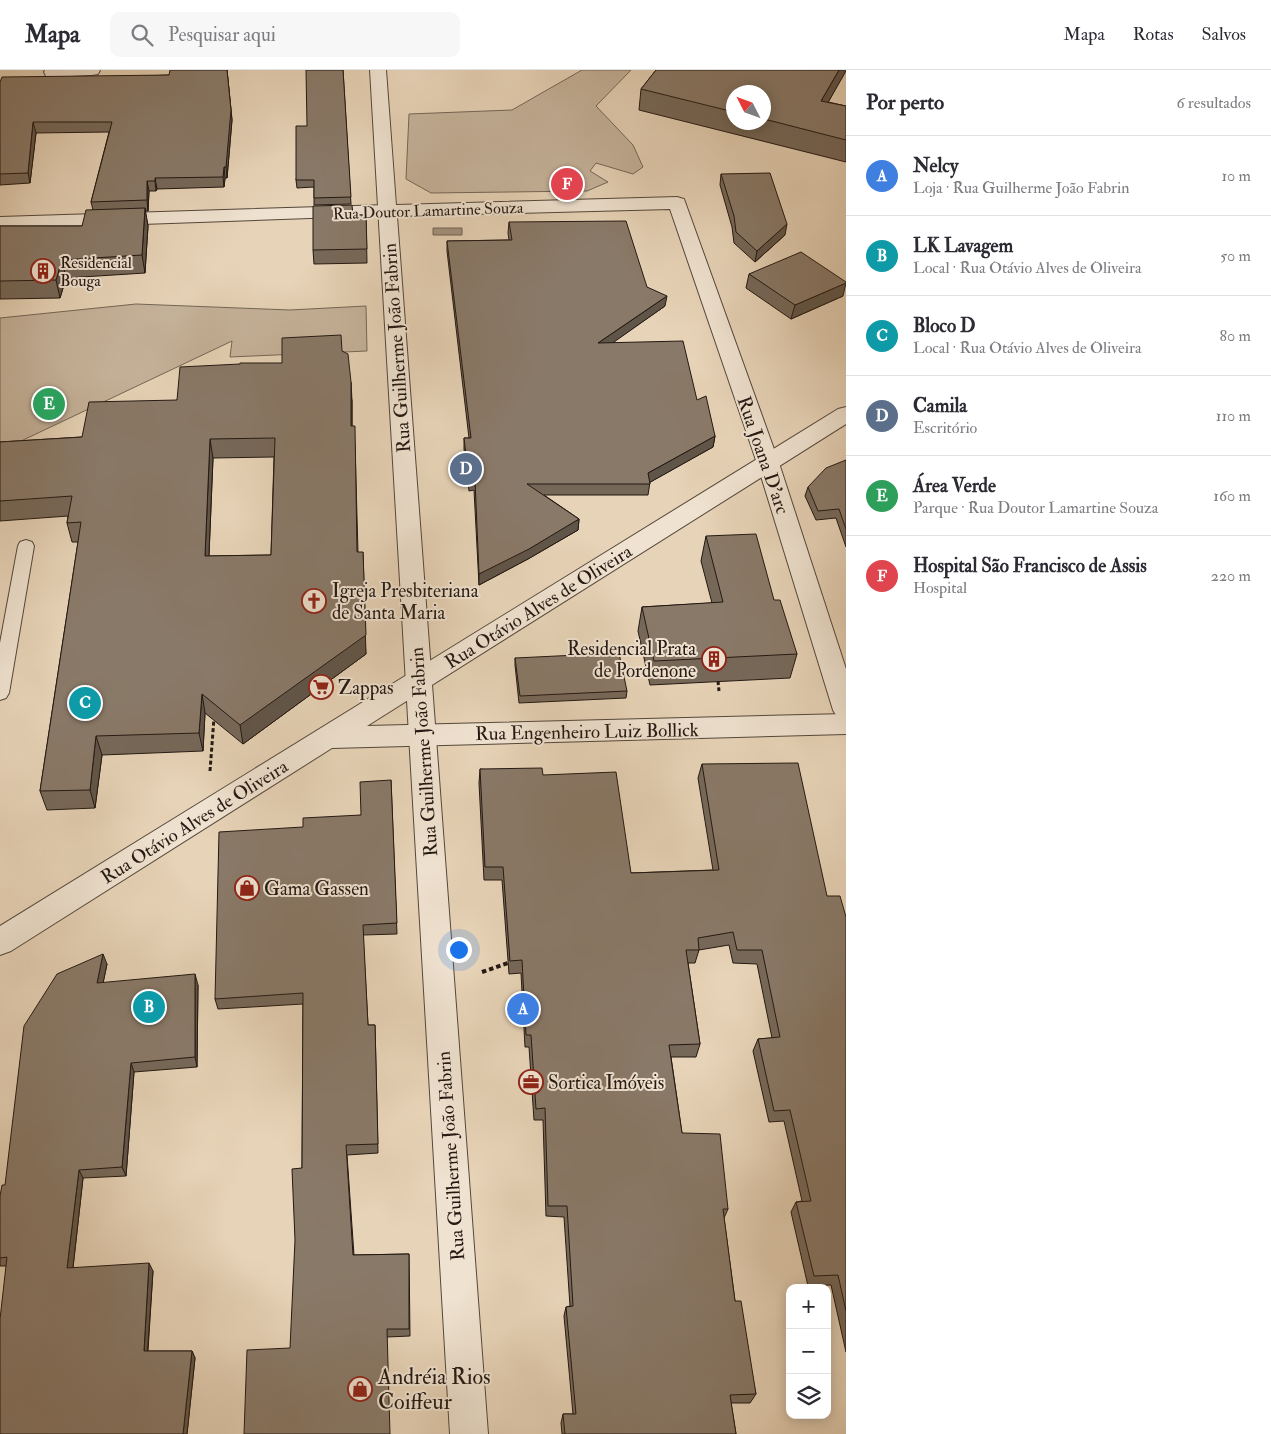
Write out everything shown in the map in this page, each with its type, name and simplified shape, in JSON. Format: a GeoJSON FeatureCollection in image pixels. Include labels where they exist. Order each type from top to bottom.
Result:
{"type":"FeatureCollection","features":[{"type":"Feature","properties":{"kind":"street"},"geometry":{"type":"LineString","coordinates":[[52,72],[92,70]]}},
{"type":"Feature","properties":{"kind":"street","name":"Rua Guilherme João Fabrin"},"geometry":{"type":"LineString","coordinates":[[378,70],[469,1434]]}},
{"type":"Feature","properties":{"kind":"street","name":"Rua Doutor Lamartine Souza"},"geometry":{"type":"LineString","coordinates":[[0,223],[677,203]]}},
{"type":"Feature","properties":{"kind":"street","name":"Rua Joana D'arc"},"geometry":{"type":"LineString","coordinates":[[677,203],[768,462],[846,710]]}},
{"type":"Feature","properties":{"kind":"street","name":"Rua Otávio Alves de Oliveira"},"geometry":{"type":"LineString","coordinates":[[0,942],[846,414]]}},
{"type":"Feature","properties":{"kind":"street","name":"Rua Engenheiro Luiz Bollick"},"geometry":{"type":"LineString","coordinates":[[327,738],[846,724]]}},
{"type":"Feature","properties":{"kind":"lane"},"geometry":{"type":"LineString","coordinates":[[0,693],[26,546]]}},
{"type":"Feature","properties":{"kind":"path"},"geometry":{"type":"LineString","coordinates":[[718,681],[719,691]]}},
{"type":"Feature","properties":{"kind":"path"},"geometry":{"type":"LineString","coordinates":[[209,781],[214,714]]}},
{"type":"Feature","properties":{"kind":"path"},"geometry":{"type":"LineString","coordinates":[[482,972],[508,963]]}},
{"type":"Feature","properties":{"kind":"shaded area"},"geometry":{"type":"Polygon","coordinates":[[[582,70],[631,70],[596,106],[633,145],[643,167],[633,174],[596,163],[590,171],[608,182],[587,191],[431,193],[406,179],[409,114],[512,110],[582,70]]]}},
{"type":"Feature","properties":{"kind":"shaded area"},"geometry":{"type":"Polygon","coordinates":[[[433,228],[462,228],[462,235],[433,235],[433,228]]]}},
{"type":"Feature","properties":{"kind":"shaded area"},"geometry":{"type":"Polygon","coordinates":[[[136,304],[290,310],[366,306],[367,351],[230,357],[232,341],[0,451],[0,318],[136,304]]]}},
{"type":"Feature","properties":{"kind":"building"},"geometry":{"type":"Polygon","coordinates":[[[170,70],[227,70],[231,110],[226,167],[224,167],[223,177],[155,178],[155,181],[147,181],[147,200],[91,202],[112,122],[33,122],[28,173],[0,174],[0,82],[2,77],[169,75],[170,70]]]}},
{"type":"Feature","properties":{"kind":"building"},"geometry":{"type":"Polygon","coordinates":[[[306,70],[343,70],[351,197],[314,198],[314,180],[296,180],[296,126],[307,126],[306,70]]]}},
{"type":"Feature","properties":{"kind":"building"},"geometry":{"type":"Polygon","coordinates":[[[656,70],[839,70],[821,101],[846,106],[846,140],[771,121],[771,85],[726,85],[726,110],[641,89],[656,70]]]}},
{"type":"Feature","properties":{"kind":"building"},"geometry":{"type":"Polygon","coordinates":[[[770,173],[787,224],[757,251],[736,232],[734,216],[721,174],[770,173]]]}},
{"type":"Feature","properties":{"kind":"building"},"geometry":{"type":"Polygon","coordinates":[[[352,205],[353,215],[366,215],[367,249],[313,250],[313,206],[352,205]]]}},
{"type":"Feature","properties":{"kind":"building"},"geometry":{"type":"Polygon","coordinates":[[[145,208],[142,255],[62,260],[56,280],[0,281],[0,226],[82,226],[86,210],[145,208]]]}},
{"type":"Feature","properties":{"kind":"building"},"geometry":{"type":"Polygon","coordinates":[[[626,221],[647,287],[667,296],[598,343],[683,341],[697,400],[706,396],[715,436],[648,473],[650,484],[527,484],[579,519],[529,549],[479,574],[475,480],[469,480],[464,438],[471,438],[447,241],[512,240],[509,222],[626,221]]]}},
{"type":"Feature","properties":{"kind":"building"},"geometry":{"type":"Polygon","coordinates":[[[801,252],[846,283],[795,305],[749,274],[801,252]]]}},
{"type":"Feature","properties":{"kind":"building"},"geometry":{"type":"Polygon","coordinates":[[[341,335],[342,351],[348,354],[351,382],[351,426],[355,426],[357,552],[363,552],[366,635],[240,725],[202,694],[199,733],[96,736],[90,790],[40,791],[81,522],[67,523],[72,496],[0,501],[0,442],[82,437],[89,402],[177,400],[180,367],[240,363],[282,363],[282,338],[341,335]],[[275,438],[210,439],[205,556],[271,555],[275,438]]]}},
{"type":"Feature","properties":{"kind":"building"},"geometry":{"type":"Polygon","coordinates":[[[846,460],[846,529],[839,509],[818,511],[808,487],[826,468],[846,460]]]}},
{"type":"Feature","properties":{"kind":"building"},"geometry":{"type":"Polygon","coordinates":[[[756,534],[774,600],[780,600],[797,654],[654,661],[642,607],[723,602],[706,536],[756,534]]]}},
{"type":"Feature","properties":{"kind":"building"},"geometry":{"type":"Polygon","coordinates":[[[619,653],[627,691],[520,696],[515,658],[619,653]]]}},
{"type":"Feature","properties":{"kind":"building"},"geometry":{"type":"Polygon","coordinates":[[[798,763],[827,896],[840,896],[846,917],[846,1311],[838,1275],[814,1276],[796,1202],[811,1201],[790,1110],[774,1111],[758,1039],[780,1037],[762,950],[737,950],[733,932],[698,938],[699,950],[686,950],[700,1044],[669,1045],[682,1133],[720,1134],[728,1209],[723,1209],[735,1301],[741,1301],[756,1394],[730,1395],[736,1434],[565,1434],[563,1414],[576,1414],[566,1307],[573,1306],[567,1206],[548,1206],[545,1108],[536,1109],[531,1035],[526,1035],[522,960],[510,961],[503,867],[485,867],[480,769],[542,768],[543,775],[616,772],[631,873],[719,870],[702,764],[798,763]]]}},
{"type":"Feature","properties":{"kind":"building"},"geometry":{"type":"Polygon","coordinates":[[[391,780],[397,923],[363,925],[368,1025],[375,1025],[378,1144],[346,1145],[353,1255],[409,1254],[409,1329],[387,1329],[390,1434],[244,1434],[247,1350],[290,1348],[295,1240],[292,1169],[302,1168],[303,993],[215,999],[219,832],[303,827],[303,818],[361,815],[360,782],[391,780]]]}},
{"type":"Feature","properties":{"kind":"building"},"geometry":{"type":"Polygon","coordinates":[[[103,954],[97,983],[195,974],[195,1057],[131,1063],[122,1167],[79,1170],[67,1268],[149,1263],[144,1351],[192,1351],[183,1434],[0,1434],[0,1319],[7,1257],[0,1258],[0,1196],[2,1185],[5,1185],[24,1026],[57,974],[103,954]]]}},
{"type":"Feature","properties":{"kind":"place","name":"Hospital São Francisco de Assis"},"geometry":{"type":"Point","coordinates":[567,184]}},
{"type":"Feature","properties":{"kind":"place","name":"Residencial Bouga"},"geometry":{"type":"Point","coordinates":[43,271]}},
{"type":"Feature","properties":{"kind":"place","name":"Área Verde"},"geometry":{"type":"Point","coordinates":[49,404]}},
{"type":"Feature","properties":{"kind":"place","name":"Camila"},"geometry":{"type":"Point","coordinates":[466,469]}},
{"type":"Feature","properties":{"kind":"place","name":"Igreja Presbiteriana de Santa Maria"},"geometry":{"type":"Point","coordinates":[314,601]}},
{"type":"Feature","properties":{"kind":"place","name":"Residencial Prata de Pordenone"},"geometry":{"type":"Point","coordinates":[714,659]}},
{"type":"Feature","properties":{"kind":"place","name":"Zappas"},"geometry":{"type":"Point","coordinates":[321,687]}},
{"type":"Feature","properties":{"kind":"place","name":"Bloco D"},"geometry":{"type":"Point","coordinates":[85,703]}},
{"type":"Feature","properties":{"kind":"place","name":"Gama Gassen"},"geometry":{"type":"Point","coordinates":[247,888]}},
{"type":"Feature","properties":{"kind":"place","name":"LK Lavagem"},"geometry":{"type":"Point","coordinates":[149,1007]}},
{"type":"Feature","properties":{"kind":"place","name":"Nelcy"},"geometry":{"type":"Point","coordinates":[523,1009]}},
{"type":"Feature","properties":{"kind":"place","name":"Sortica Imóveis"},"geometry":{"type":"Point","coordinates":[531,1082]}},
{"type":"Feature","properties":{"kind":"place","name":"Andréia Rios Coiffeur"},"geometry":{"type":"Point","coordinates":[360,1389]}}]}
